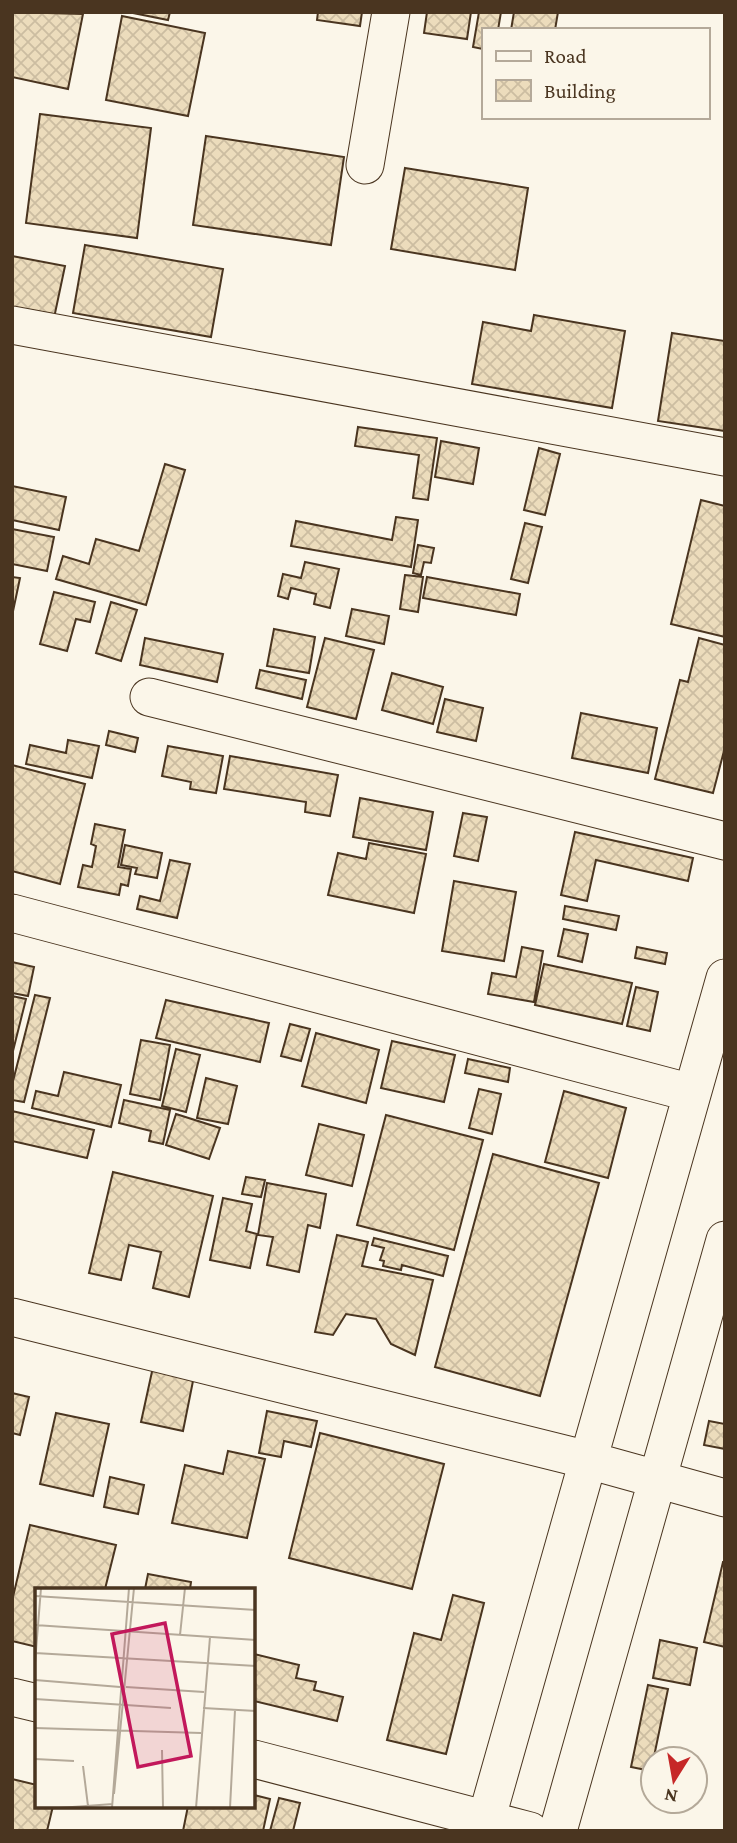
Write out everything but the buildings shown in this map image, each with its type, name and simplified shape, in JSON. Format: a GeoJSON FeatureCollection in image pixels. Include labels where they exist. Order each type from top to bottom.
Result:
{"type":"FeatureCollection","features":[{"type":"Feature","properties":{"kind":"street"},"geometry":{"type":"LineString","coordinates":[[365,165],[391,12]]}},
{"type":"Feature","properties":{"kind":"street"},"geometry":{"type":"LineString","coordinates":[[12,325],[725,457]]}},
{"type":"Feature","properties":{"kind":"street"},"geometry":{"type":"LineString","coordinates":[[149,697],[725,841]]}},
{"type":"Feature","properties":{"kind":"street"},"geometry":{"type":"LineString","coordinates":[[12,913],[692,1093]]}},
{"type":"Feature","properties":{"kind":"street"},"geometry":{"type":"LineString","coordinates":[[485,1825],[725,978]]}},
{"type":"Feature","properties":{"kind":"street"},"geometry":{"type":"LineString","coordinates":[[558,1831],[725,1240]]}},
{"type":"Feature","properties":{"kind":"street"},"geometry":{"type":"LineString","coordinates":[[12,1317],[588,1460],[725,1498]]}},
{"type":"Feature","properties":{"kind":"street"},"geometry":{"type":"LineString","coordinates":[[12,1697],[35,1703]]}},
{"type":"Feature","properties":{"kind":"street"},"geometry":{"type":"LineString","coordinates":[[256,1760],[485,1825],[530,1831]]}}]}
